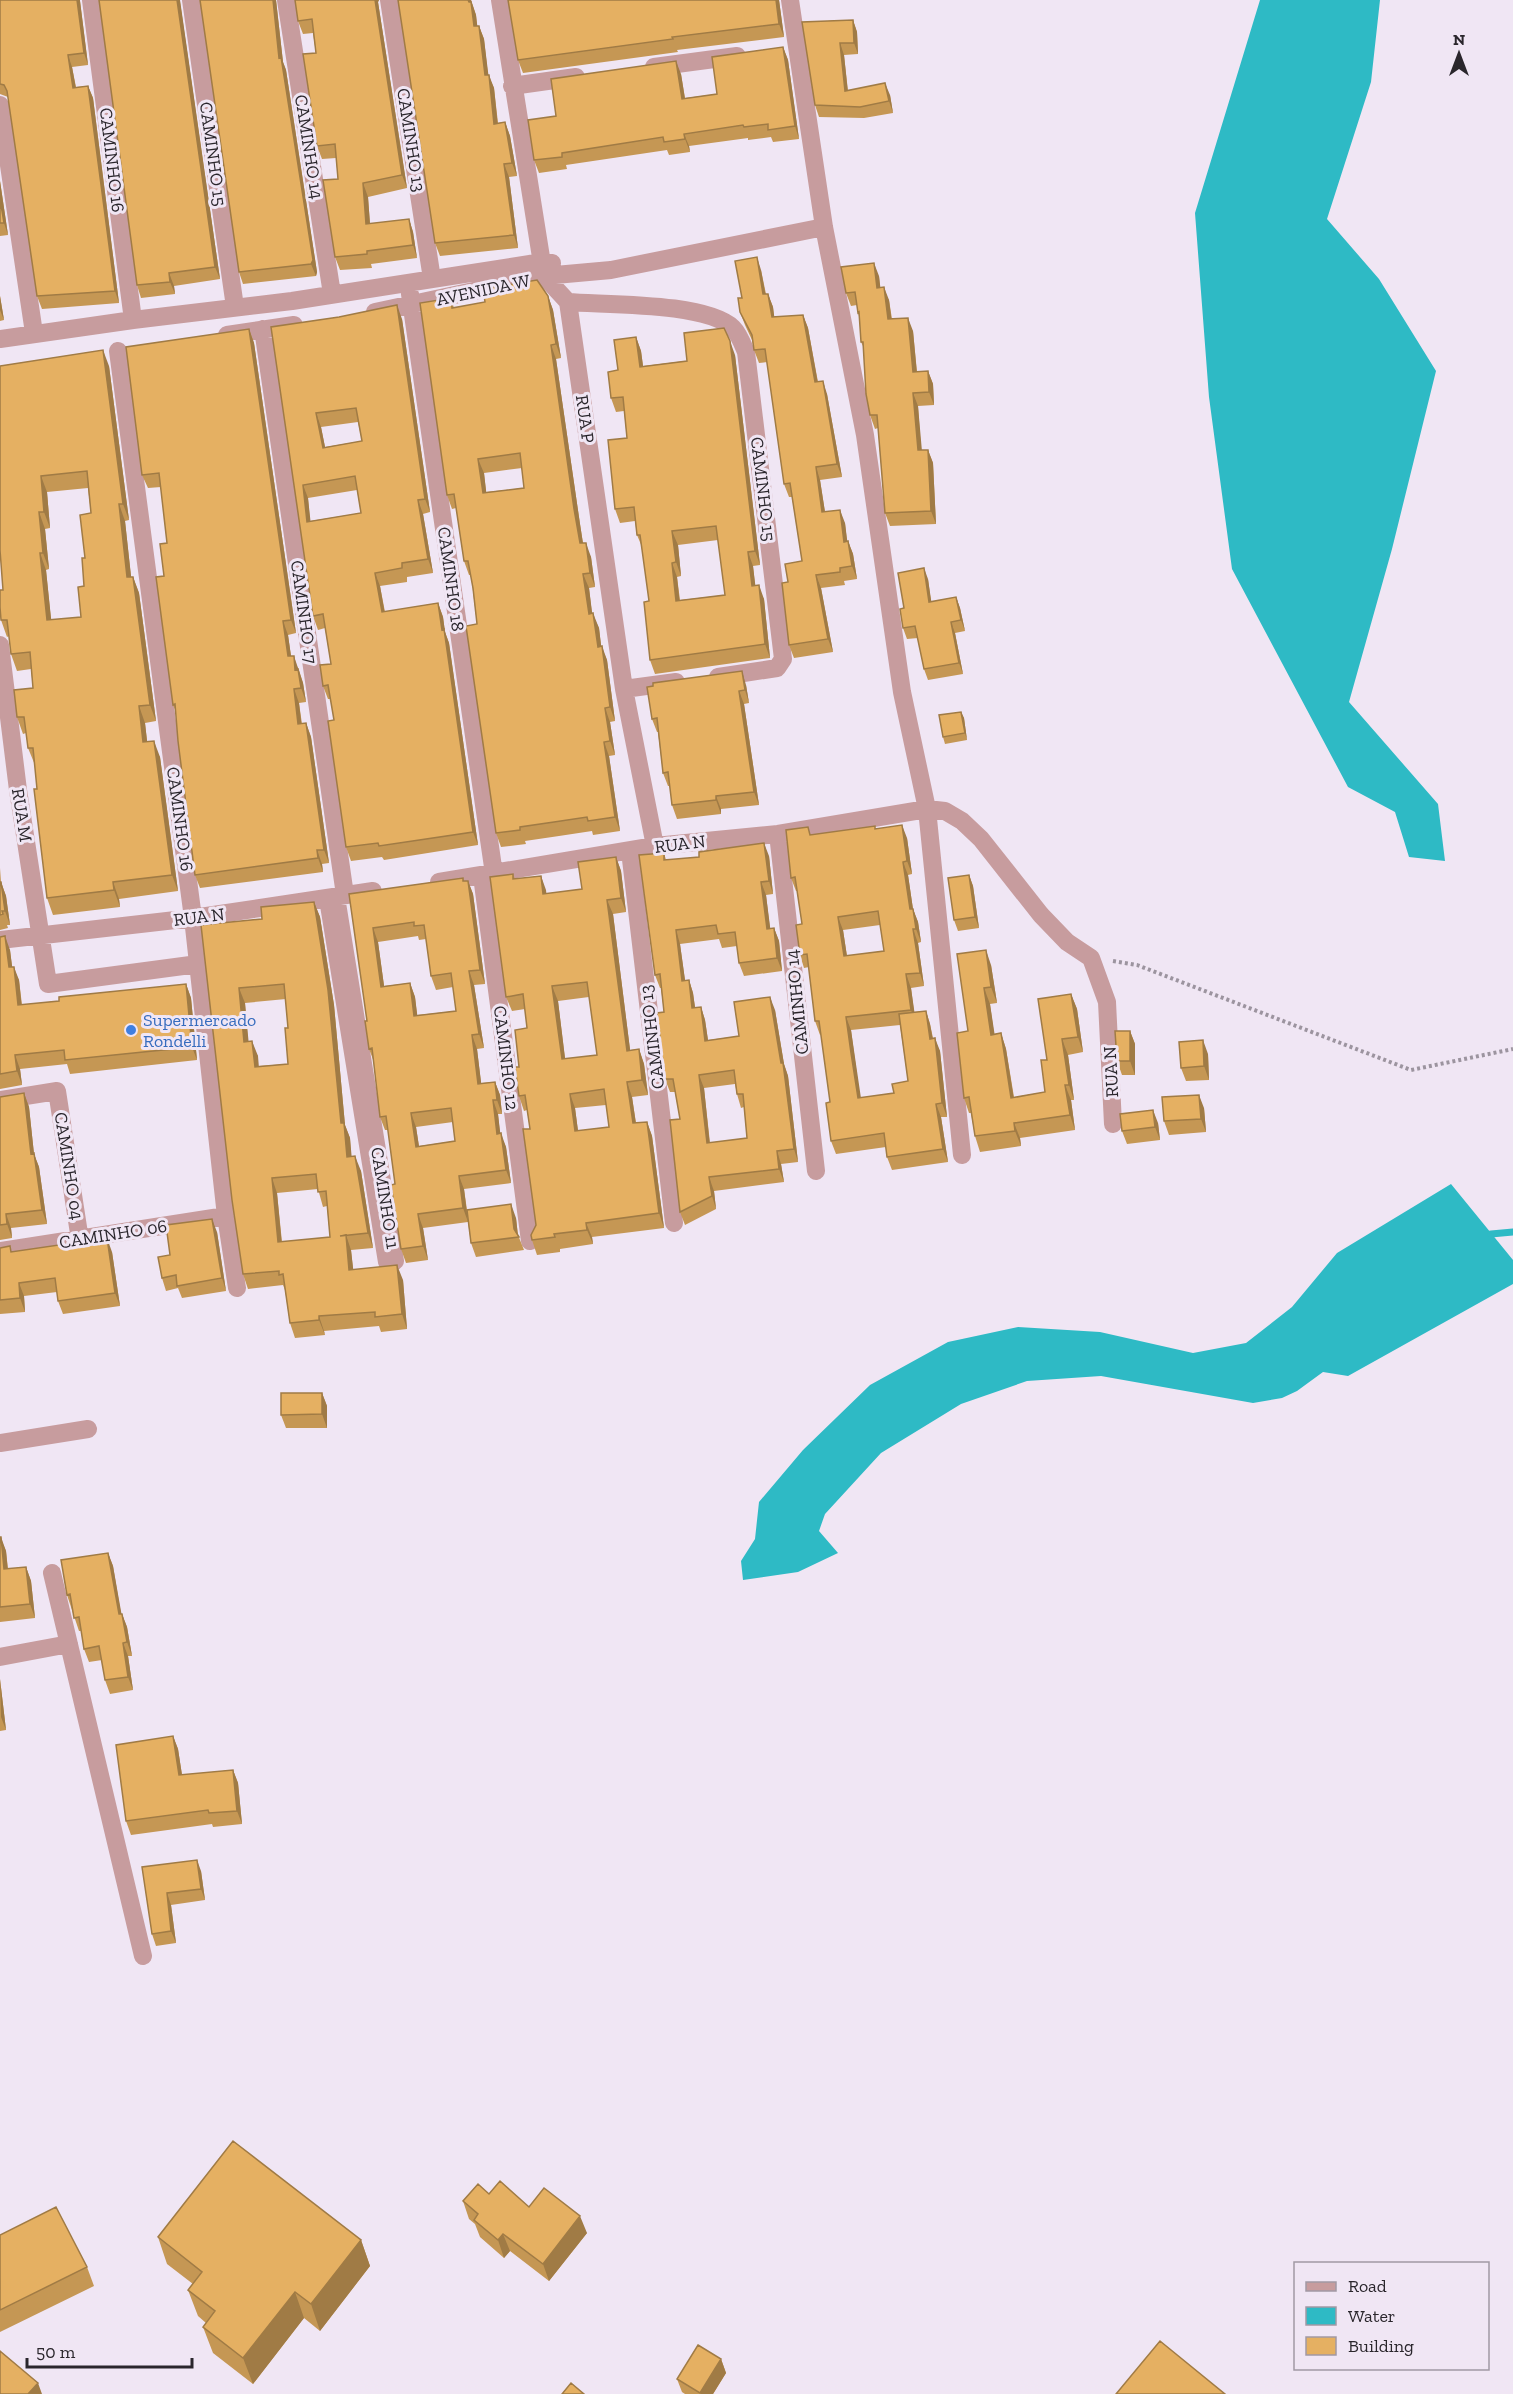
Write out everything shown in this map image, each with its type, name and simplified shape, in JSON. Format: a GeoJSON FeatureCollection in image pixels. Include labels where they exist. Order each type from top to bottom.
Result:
{"type":"FeatureCollection","features":[{"type":"Feature","properties":{"kind":"street","name":"CAMINHO 16"},"geometry":{"type":"LineString","coordinates":[[91,0],[133,320]]}},
{"type":"Feature","properties":{"kind":"street","name":"CAMINHO 15"},"geometry":{"type":"LineString","coordinates":[[191,0],[235,308]]}},
{"type":"Feature","properties":{"kind":"street","name":"CAMINHO 14"},"geometry":{"type":"LineString","coordinates":[[286,0],[332,294]]}},
{"type":"Feature","properties":{"kind":"street","name":"CAMINHO 13"},"geometry":{"type":"LineString","coordinates":[[389,0],[432,279]]}},
{"type":"Feature","properties":{"kind":"street"},"geometry":{"type":"LineString","coordinates":[[500,0],[543,269],[567,302]]}},
{"type":"Feature","properties":{"kind":"street"},"geometry":{"type":"LineString","coordinates":[[790,0],[791,48],[865,435],[902,692],[927,809],[962,1155]]}},
{"type":"Feature","properties":{"kind":"street"},"geometry":{"type":"LineString","coordinates":[[631,70],[749,54]]}},
{"type":"Feature","properties":{"kind":"street"},"geometry":{"type":"LineString","coordinates":[[513,86],[595,75]]}},
{"type":"Feature","properties":{"kind":"street"},"geometry":{"type":"LineString","coordinates":[[0,105],[34,333]]}},
{"type":"Feature","properties":{"kind":"street","name":"AVENIDA W"},"geometry":{"type":"LineString","coordinates":[[0,339],[432,279],[543,269],[611,270],[824,228]]}},
{"type":"Feature","properties":{"kind":"street","name":"AVENIDA W"},"geometry":{"type":"LineString","coordinates":[[354,316],[412,306],[543,269]]}},
{"type":"Feature","properties":{"kind":"street","name":"CAMINHO 18"},"geometry":{"type":"LineString","coordinates":[[408,283],[488,875]]}},
{"type":"Feature","properties":{"kind":"street","name":"CAMINHO 15"},"geometry":{"type":"LineString","coordinates":[[567,302],[692,310],[715,317],[735,329],[746,352],[783,659],[777,668],[765,671],[624,688]]}},
{"type":"Feature","properties":{"kind":"street","name":"RUA P"},"geometry":{"type":"LineString","coordinates":[[567,302],[624,688],[655,846]]}},
{"type":"Feature","properties":{"kind":"street"},"geometry":{"type":"LineString","coordinates":[[207,338],[308,324]]}},
{"type":"Feature","properties":{"kind":"street","name":"CAMINHO 17"},"geometry":{"type":"LineString","coordinates":[[263,329],[341,896]]}},
{"type":"Feature","properties":{"kind":"street"},"geometry":{"type":"LineString","coordinates":[[96,355],[140,348]]}},
{"type":"Feature","properties":{"kind":"street","name":"CAMINHO 16"},"geometry":{"type":"LineString","coordinates":[[117,351],[193,918],[226,1216],[237,1288]]}},
{"type":"Feature","properties":{"kind":"street","name":"RUA M"},"geometry":{"type":"LineString","coordinates":[[0,645],[9,791],[40,934],[48,984],[198,964]]}},
{"type":"Feature","properties":{"kind":"street","name":"RUA N"},"geometry":{"type":"LineString","coordinates":[[425,884],[655,846],[778,834],[927,809],[945,811],[962,821],[981,839],[1041,915],[1066,942],[1091,958],[1107,1002],[1113,1124]]}},
{"type":"Feature","properties":{"kind":"street","name":"CAMINHO 14"},"geometry":{"type":"LineString","coordinates":[[778,834],[816,1171]]}},
{"type":"Feature","properties":{"kind":"street","name":"CAMINHO 13"},"geometry":{"type":"LineString","coordinates":[[630,851],[674,1223]]}},
{"type":"Feature","properties":{"kind":"street","name":"CAMINHO 12"},"geometry":{"type":"LineString","coordinates":[[488,875],[530,1240]]}},
{"type":"Feature","properties":{"kind":"street","name":"RUA N"},"geometry":{"type":"LineString","coordinates":[[40,934],[193,918],[391,889]]}},
{"type":"Feature","properties":{"kind":"street","name":"CAMINHO 11"},"geometry":{"type":"LineString","coordinates":[[341,896],[395,1261],[387,1262],[328,899],[341,896]]}},
{"type":"Feature","properties":{"kind":"street"},"geometry":{"type":"LineString","coordinates":[[0,940],[40,934]]}},
{"type":"Feature","properties":{"kind":"street","name":"CAMINHO 04"},"geometry":{"type":"LineString","coordinates":[[0,1100],[57,1092],[81,1240]]}},
{"type":"Feature","properties":{"kind":"street","name":"CAMINHO 06"},"geometry":{"type":"LineString","coordinates":[[0,1251],[226,1216]]}},
{"type":"Feature","properties":{"kind":"street"},"geometry":{"type":"LineString","coordinates":[[0,1443],[88,1429]]}},
{"type":"Feature","properties":{"kind":"street"},"geometry":{"type":"LineString","coordinates":[[52,1573],[142,1956]]}},
{"type":"Feature","properties":{"kind":"street"},"geometry":{"type":"LineString","coordinates":[[0,1658],[69,1644]]}},
{"type":"Feature","properties":{"kind":"path"},"geometry":{"type":"LineString","coordinates":[[1091,958],[1137,965],[1411,1070],[1513,1049]]}},
{"type":"Feature","properties":{"kind":"water"},"geometry":{"type":"Polygon","coordinates":[[[1260,0],[1380,0],[1371,82],[1327,219],[1379,279],[1436,371],[1392,549],[1349,702],[1438,804],[1445,861],[1409,857],[1395,812],[1348,787],[1232,569],[1209,397],[1195,213],[1260,0]]]}},
{"type":"Feature","properties":{"kind":"water"},"geometry":{"type":"Polygon","coordinates":[[[1451,1184],[1513,1260],[1513,1284],[1348,1376],[1323,1372],[1297,1391],[1282,1398],[1253,1403],[1101,1376],[1027,1381],[961,1404],[881,1453],[825,1514],[819,1531],[838,1553],[798,1572],[743,1580],[741,1561],[755,1539],[759,1502],[803,1450],[870,1385],[948,1342],[1018,1327],[1100,1332],[1193,1353],[1246,1343],[1292,1307],[1337,1253],[1451,1184]]]}},
{"type":"Feature","properties":{"kind":"building"},"geometry":{"type":"Polygon","coordinates":[[[0,0],[77,0],[84,53],[68,55],[73,88],[88,86],[115,291],[37,296],[7,91],[4,85],[0,84],[0,0]]]}},
{"type":"Feature","properties":{"kind":"building"},"geometry":{"type":"Polygon","coordinates":[[[99,0],[177,0],[215,267],[169,273],[170,282],[137,285],[99,0]]]}},
{"type":"Feature","properties":{"kind":"building"},"geometry":{"type":"Polygon","coordinates":[[[200,0],[273,0],[279,58],[281,57],[313,260],[311,264],[239,272],[200,0]]]}},
{"type":"Feature","properties":{"kind":"building"},"geometry":{"type":"Polygon","coordinates":[[[295,0],[375,0],[402,175],[363,183],[366,224],[409,219],[413,245],[367,251],[367,254],[335,257],[323,180],[338,179],[335,144],[317,146],[303,54],[316,53],[312,19],[298,21],[295,0]]]}},
{"type":"Feature","properties":{"kind":"building"},"geometry":{"type":"Polygon","coordinates":[[[398,0],[468,0],[471,2],[474,26],[479,26],[485,75],[489,75],[494,124],[505,122],[512,163],[504,164],[514,235],[435,243],[398,0]]]}},
{"type":"Feature","properties":{"kind":"building"},"geometry":{"type":"Polygon","coordinates":[[[508,0],[776,0],[779,24],[518,60],[508,0]]]}},
{"type":"Feature","properties":{"kind":"building"},"geometry":{"type":"Polygon","coordinates":[[[853,20],[854,43],[840,43],[845,91],[885,83],[889,101],[860,107],[815,105],[802,22],[853,20]]]}},
{"type":"Feature","properties":{"kind":"building"},"geometry":{"type":"Polygon","coordinates":[[[783,47],[795,126],[768,130],[768,124],[744,127],[743,125],[684,134],[685,139],[664,142],[663,137],[562,153],[562,157],[534,160],[528,120],[556,116],[551,79],[676,61],[682,99],[717,94],[712,57],[783,47]]]}},
{"type":"Feature","properties":{"kind":"building"},"geometry":{"type":"Polygon","coordinates":[[[0,199],[4,223],[0,223],[0,199]]]}},
{"type":"Feature","properties":{"kind":"building"},"geometry":{"type":"Polygon","coordinates":[[[757,257],[763,294],[768,294],[772,317],[803,315],[815,382],[823,381],[837,464],[816,467],[822,512],[840,510],[844,542],[848,541],[852,566],[840,568],[840,572],[816,575],[828,639],[789,645],[782,583],[788,582],[785,564],[802,561],[790,483],[784,484],[765,349],[754,350],[752,335],[740,312],[738,298],[742,298],[735,261],[757,257]]]}},
{"type":"Feature","properties":{"kind":"building"},"geometry":{"type":"Polygon","coordinates":[[[874,263],[877,288],[884,287],[888,319],[908,318],[913,372],[928,371],[929,392],[913,393],[918,450],[928,450],[931,511],[885,513],[877,415],[870,415],[866,394],[859,312],[855,292],[846,293],[841,267],[874,263]]]}},
{"type":"Feature","properties":{"kind":"building"},"geometry":{"type":"Polygon","coordinates":[[[537,280],[548,296],[556,344],[551,345],[574,509],[580,543],[586,543],[590,573],[583,574],[589,614],[593,613],[598,647],[602,646],[610,707],[605,708],[610,741],[604,742],[615,817],[588,821],[587,817],[496,833],[466,626],[477,624],[473,588],[468,561],[464,561],[454,494],[447,495],[420,303],[451,298],[452,308],[485,302],[483,289],[537,280]],[[520,453],[478,459],[483,493],[524,488],[520,453]]]}},
{"type":"Feature","properties":{"kind":"building"},"geometry":{"type":"Polygon","coordinates":[[[397,305],[425,499],[418,500],[428,559],[402,563],[402,568],[375,573],[382,612],[438,603],[442,630],[444,629],[473,832],[379,846],[378,843],[346,847],[328,721],[334,720],[328,685],[323,686],[320,665],[331,664],[323,614],[313,616],[271,327],[339,317],[397,305]],[[356,408],[316,413],[323,448],[362,441],[356,408]],[[355,476],[303,485],[307,522],[361,513],[355,476]]]}},
{"type":"Feature","properties":{"kind":"building"},"geometry":{"type":"Polygon","coordinates":[[[724,328],[730,341],[755,551],[748,552],[752,586],[759,585],[765,644],[650,660],[644,602],[649,601],[634,507],[615,509],[608,440],[627,438],[623,397],[611,398],[608,372],[618,370],[614,340],[636,337],[640,367],[687,361],[684,333],[724,328]],[[716,526],[672,531],[676,562],[672,563],[676,601],[725,595],[716,526]]]}},
{"type":"Feature","properties":{"kind":"building"},"geometry":{"type":"Polygon","coordinates":[[[249,329],[291,620],[283,621],[288,656],[294,656],[295,670],[298,669],[301,688],[294,689],[298,724],[306,723],[324,850],[317,850],[318,858],[195,875],[175,704],[173,705],[156,577],[164,576],[160,544],[167,543],[159,473],[142,475],[126,347],[249,329]]]}},
{"type":"Feature","properties":{"kind":"building"},"geometry":{"type":"Polygon","coordinates":[[[103,350],[123,504],[119,504],[127,577],[133,577],[150,705],[139,706],[143,742],[154,741],[172,875],[113,882],[114,890],[47,898],[34,789],[37,789],[33,748],[28,748],[24,717],[17,717],[14,690],[33,688],[30,652],[11,654],[7,620],[1,620],[0,590],[3,590],[0,550],[0,366],[103,350]],[[87,471],[41,476],[44,512],[39,512],[43,553],[40,553],[47,620],[81,617],[78,587],[84,586],[82,558],[85,558],[80,515],[91,513],[87,471]]]}},
{"type":"Feature","properties":{"kind":"building"},"geometry":{"type":"Polygon","coordinates":[[[924,568],[929,602],[956,597],[961,620],[951,622],[959,663],[924,669],[915,626],[903,628],[900,609],[904,608],[898,573],[924,568]]]}},
{"type":"Feature","properties":{"kind":"building"},"geometry":{"type":"Polygon","coordinates":[[[742,671],[745,690],[739,691],[754,792],[716,796],[716,800],[672,805],[668,772],[663,773],[657,718],[652,719],[647,687],[653,686],[653,683],[742,671]]]}},
{"type":"Feature","properties":{"kind":"building"},"geometry":{"type":"Polygon","coordinates":[[[961,712],[965,733],[943,737],[939,715],[961,712]]]}},
{"type":"Feature","properties":{"kind":"building"},"geometry":{"type":"Polygon","coordinates":[[[902,825],[907,861],[903,862],[910,909],[913,909],[916,929],[913,929],[920,973],[906,974],[911,1010],[846,1017],[858,1098],[894,1093],[892,1084],[908,1081],[899,1014],[926,1011],[930,1039],[935,1038],[942,1103],[936,1104],[943,1149],[887,1157],[884,1133],[831,1141],[826,1103],[830,1102],[819,1021],[815,1021],[807,954],[800,955],[796,925],[802,924],[795,877],[791,878],[786,830],[808,827],[810,835],[875,826],[875,829],[902,825]],[[878,911],[838,917],[844,956],[884,951],[878,911]]]}},
{"type":"Feature","properties":{"kind":"building"},"geometry":{"type":"Polygon","coordinates":[[[764,843],[769,881],[761,882],[767,929],[774,928],[777,958],[739,963],[735,932],[718,934],[716,925],[676,930],[682,981],[689,980],[692,1008],[701,1007],[705,1041],[739,1036],[734,1002],[770,997],[781,1063],[783,1063],[794,1149],[777,1151],[779,1169],[709,1177],[712,1196],[680,1212],[670,1120],[680,1119],[673,1079],[665,1079],[657,1013],[664,1012],[660,974],[655,975],[639,855],[664,853],[664,860],[699,857],[699,852],[764,843]],[[734,1070],[699,1075],[707,1143],[747,1138],[743,1094],[737,1094],[734,1070]]]}},
{"type":"Feature","properties":{"kind":"building"},"geometry":{"type":"Polygon","coordinates":[[[616,857],[621,898],[607,900],[627,1051],[639,1049],[642,1080],[627,1082],[633,1123],[647,1122],[659,1213],[586,1223],[587,1230],[554,1234],[555,1237],[532,1240],[531,1235],[536,1225],[523,1129],[530,1129],[525,1095],[519,1096],[515,1067],[519,1067],[515,1030],[527,1028],[523,994],[506,997],[490,877],[513,874],[513,879],[541,876],[543,894],[582,889],[578,862],[616,857]],[[587,982],[552,986],[562,1059],[597,1055],[587,982]],[[604,1089],[570,1094],[575,1131],[609,1127],[604,1089]]]}},
{"type":"Feature","properties":{"kind":"building"},"geometry":{"type":"Polygon","coordinates":[[[969,875],[975,917],[954,920],[948,878],[969,875]]]}},
{"type":"Feature","properties":{"kind":"building"},"geometry":{"type":"Polygon","coordinates":[[[463,878],[463,881],[468,881],[480,970],[469,971],[479,1034],[472,1035],[478,1084],[495,1082],[497,1100],[493,1100],[497,1134],[501,1133],[506,1170],[459,1176],[463,1208],[418,1214],[423,1246],[401,1249],[391,1185],[395,1184],[386,1116],[380,1117],[349,894],[463,878]],[[414,922],[373,928],[381,987],[410,983],[414,1016],[456,1011],[451,973],[431,976],[424,925],[414,926],[414,922]],[[451,1108],[411,1113],[416,1147],[455,1141],[451,1108]]]}},
{"type":"Feature","properties":{"kind":"building"},"geometry":{"type":"Polygon","coordinates":[[[0,882],[5,911],[2,911],[3,914],[0,915],[0,882]]]}},
{"type":"Feature","properties":{"kind":"building"},"geometry":{"type":"Polygon","coordinates":[[[314,902],[328,990],[341,1123],[344,1123],[347,1157],[355,1156],[368,1233],[346,1235],[349,1270],[397,1265],[402,1314],[375,1317],[375,1312],[319,1316],[319,1320],[290,1323],[283,1274],[279,1275],[279,1271],[243,1274],[232,1200],[201,925],[262,919],[261,907],[314,902]],[[284,984],[239,988],[244,1042],[252,1041],[255,1067],[288,1064],[284,984]],[[316,1174],[272,1178],[278,1242],[330,1237],[326,1191],[318,1192],[316,1174]]]}},
{"type":"Feature","properties":{"kind":"building"},"geometry":{"type":"Polygon","coordinates":[[[5,936],[9,967],[14,967],[18,1005],[59,1001],[59,997],[186,984],[192,1047],[65,1060],[64,1050],[15,1055],[17,1071],[0,1074],[0,937],[5,936]]]}},
{"type":"Feature","properties":{"kind":"building"},"geometry":{"type":"Polygon","coordinates":[[[986,950],[991,987],[984,988],[991,1035],[1001,1033],[1011,1098],[1045,1092],[1041,1060],[1047,1060],[1038,999],[1071,994],[1078,1037],[1062,1039],[1069,1085],[1065,1085],[1070,1115],[1014,1123],[1015,1131],[975,1136],[969,1097],[964,1098],[957,1033],[968,1031],[957,954],[986,950]]]}},
{"type":"Feature","properties":{"kind":"building"},"geometry":{"type":"Polygon","coordinates":[[[1115,1031],[1130,1031],[1130,1061],[1117,1061],[1115,1031]]]}},
{"type":"Feature","properties":{"kind":"building"},"geometry":{"type":"Polygon","coordinates":[[[1203,1040],[1204,1066],[1181,1068],[1179,1042],[1203,1040]]]}},
{"type":"Feature","properties":{"kind":"building"},"geometry":{"type":"Polygon","coordinates":[[[24,1093],[31,1154],[34,1153],[42,1210],[6,1214],[7,1224],[0,1225],[0,1097],[24,1093]]]}},
{"type":"Feature","properties":{"kind":"building"},"geometry":{"type":"Polygon","coordinates":[[[1199,1095],[1201,1119],[1164,1121],[1162,1097],[1199,1095]]]}},
{"type":"Feature","properties":{"kind":"building"},"geometry":{"type":"Polygon","coordinates":[[[1153,1110],[1155,1127],[1122,1131],[1120,1114],[1153,1110]]]}},
{"type":"Feature","properties":{"kind":"building"},"geometry":{"type":"Polygon","coordinates":[[[511,1204],[514,1229],[519,1237],[471,1243],[467,1210],[511,1204]]]}},
{"type":"Feature","properties":{"kind":"building"},"geometry":{"type":"Polygon","coordinates":[[[212,1219],[222,1278],[177,1286],[176,1275],[162,1278],[158,1257],[170,1255],[166,1225],[212,1219]]]}},
{"type":"Feature","properties":{"kind":"building"},"geometry":{"type":"Polygon","coordinates":[[[107,1238],[115,1293],[58,1301],[55,1278],[19,1283],[20,1298],[0,1300],[0,1248],[10,1246],[11,1252],[107,1238]]]}},
{"type":"Feature","properties":{"kind":"building"},"geometry":{"type":"Polygon","coordinates":[[[281,1393],[322,1393],[322,1414],[281,1415],[281,1393]]]}},
{"type":"Feature","properties":{"kind":"building"},"geometry":{"type":"Polygon","coordinates":[[[0,1537],[4,1569],[26,1567],[30,1604],[0,1607],[0,1537]]]}},
{"type":"Feature","properties":{"kind":"building"},"geometry":{"type":"Polygon","coordinates":[[[108,1553],[119,1614],[122,1614],[127,1642],[123,1643],[128,1677],[105,1680],[99,1646],[84,1649],[79,1617],[74,1618],[70,1594],[67,1595],[61,1560],[108,1553]]]}},
{"type":"Feature","properties":{"kind":"building"},"geometry":{"type":"Polygon","coordinates":[[[173,1736],[179,1775],[233,1770],[237,1811],[209,1813],[208,1810],[126,1821],[116,1745],[173,1736]]]}},
{"type":"Feature","properties":{"kind":"building"},"geometry":{"type":"Polygon","coordinates":[[[197,1860],[201,1889],[167,1893],[171,1931],[152,1934],[142,1867],[197,1860]]]}},
{"type":"Feature","properties":{"kind":"building"},"geometry":{"type":"Polygon","coordinates":[[[233,2141],[361,2240],[311,2304],[295,2292],[243,2358],[203,2327],[215,2311],[188,2290],[202,2272],[158,2237],[233,2141]]]}},
{"type":"Feature","properties":{"kind":"building"},"geometry":{"type":"Polygon","coordinates":[[[500,2181],[529,2207],[544,2188],[580,2216],[543,2264],[503,2234],[498,2240],[474,2220],[478,2214],[463,2201],[478,2184],[489,2194],[500,2181]]]}},
{"type":"Feature","properties":{"kind":"building"},"geometry":{"type":"Polygon","coordinates":[[[56,2207],[87,2267],[0,2310],[0,2235],[56,2207]]]}},
{"type":"Feature","properties":{"kind":"building"},"geometry":{"type":"Polygon","coordinates":[[[1160,2341],[1225,2394],[1116,2394],[1160,2341]]]}},
{"type":"Feature","properties":{"kind":"building"},"geometry":{"type":"Polygon","coordinates":[[[698,2345],[721,2359],[700,2393],[677,2379],[698,2345]]]}},
{"type":"Feature","properties":{"kind":"building"},"geometry":{"type":"Polygon","coordinates":[[[0,2351],[38,2383],[28,2394],[0,2394],[0,2351]]]}},
{"type":"Feature","properties":{"kind":"building"},"geometry":{"type":"Polygon","coordinates":[[[571,2383],[584,2394],[562,2394],[571,2383]]]}},
{"type":"Feature","properties":{"kind":"waterway"},"geometry":{"type":"LineString","coordinates":[[1491,1234],[1513,1232]]}},
{"type":"Feature","properties":{"kind":"place","name":"Supermercado Rondelli"},"geometry":{"type":"Point","coordinates":[131,1030]}}]}
